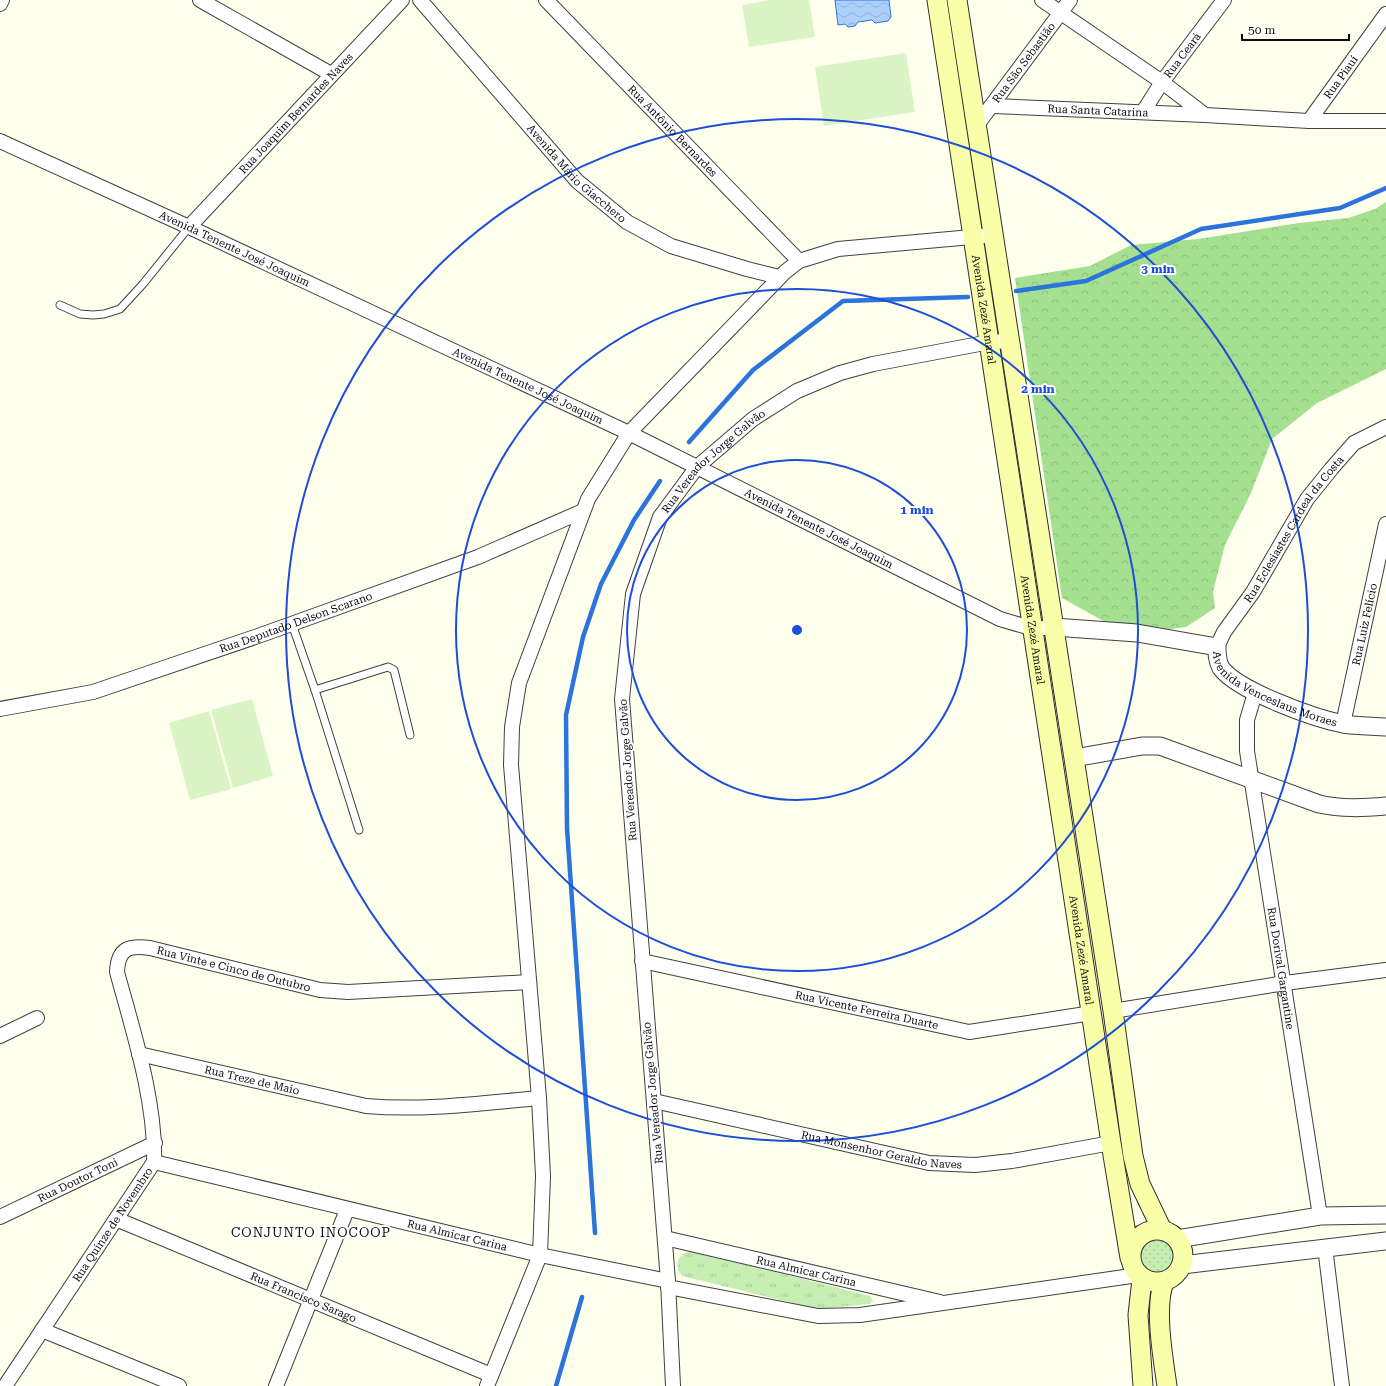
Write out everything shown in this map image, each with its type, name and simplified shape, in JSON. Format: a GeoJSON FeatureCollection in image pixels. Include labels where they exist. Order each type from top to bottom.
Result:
{"type":"FeatureCollection","features":[{"type":"Feature","properties":{"kind":"main road","name":"Avenida Zezé Amaral"},"geometry":{"type":"LineString","coordinates":[[937,0],[1034,629],[1092,1013],[1110,1143],[1137,1271],[1138,1314],[1143,1386]]}},
{"type":"Feature","properties":{"kind":"main road","name":"Avenida Zezé Amaral"},"geometry":{"type":"LineString","coordinates":[[957,0],[1113,1011],[1133,1156],[1140,1184],[1170,1235],[1182,1247],[1182,1265]]}},
{"type":"Feature","properties":{"kind":"main road"},"geometry":{"type":"LineString","coordinates":[[1052,752],[1069,758],[1074,758]]}},
{"type":"Feature","properties":{"kind":"main road","name":"Avenida Zezé Amaral"},"geometry":{"type":"LineString","coordinates":[[1137,1271],[1131,1249],[1136,1240],[1143,1234],[1152,1230],[1170,1235]]}},
{"type":"Feature","properties":{"kind":"main road"},"geometry":{"type":"LineString","coordinates":[[1137,1271],[1152,1282],[1164,1282],[1174,1276],[1182,1265]]}},
{"type":"Feature","properties":{"kind":"main road"},"geometry":{"type":"LineString","coordinates":[[1164,1282],[1160,1291],[1160,1334],[1167,1386]]}},
{"type":"Feature","properties":{"kind":"street"},"geometry":{"type":"LineString","coordinates":[[0,4],[2,0]]}},
{"type":"Feature","properties":{"kind":"street"},"geometry":{"type":"LineString","coordinates":[[200,0],[331,74]]}},
{"type":"Feature","properties":{"kind":"street","name":"Rua Joaquim Bernardes Naves"},"geometry":{"type":"LineString","coordinates":[[189,227],[402,0]]}},
{"type":"Feature","properties":{"kind":"street","name":"Avenida Mário Giacchero"},"geometry":{"type":"LineString","coordinates":[[420,0],[577,181],[627,222],[670,246],[779,277]]}},
{"type":"Feature","properties":{"kind":"street","name":"Rua Antônio Bernardes"},"geometry":{"type":"LineString","coordinates":[[546,0],[799,261]]}},
{"type":"Feature","properties":{"kind":"street"},"geometry":{"type":"LineString","coordinates":[[1042,0],[1162,82],[1205,115]]}},
{"type":"Feature","properties":{"kind":"street","name":"Rua São Sebastião"},"geometry":{"type":"LineString","coordinates":[[977,125],[1070,0]]}},
{"type":"Feature","properties":{"kind":"street","name":"Rua Ceará"},"geometry":{"type":"LineString","coordinates":[[1143,112],[1162,82],[1224,0]]}},
{"type":"Feature","properties":{"kind":"street","name":"Rua Piauí"},"geometry":{"type":"LineString","coordinates":[[1309,121],[1386,14]]}},
{"type":"Feature","properties":{"kind":"street","name":"Rua Santa Catarina"},"geometry":{"type":"LineString","coordinates":[[992,106],[1309,121],[1386,121]]}},
{"type":"Feature","properties":{"kind":"street","name":"Avenida Tenente José Joaquim"},"geometry":{"type":"LineString","coordinates":[[0,141],[189,227],[629,433],[1000,619],[1034,629],[1054,627]]}},
{"type":"Feature","properties":{"kind":"street"},"geometry":{"type":"LineString","coordinates":[[489,1380],[540,1256],[543,1176],[539,1098],[511,765],[512,727],[519,682],[588,499],[629,433],[779,277],[799,261],[838,249],[994,235]]}},
{"type":"Feature","properties":{"kind":"street","name":"Rua Vereador Jorge Galvão"},"geometry":{"type":"LineString","coordinates":[[674,1386],[665,1238],[622,699],[633,594],[660,517],[697,466],[753,419],[797,391],[840,373],[873,364],[990,342],[1009,341]]}},
{"type":"Feature","properties":{"kind":"street","name":"Rua Eclesiastes Cardeal da Costa"},"geometry":{"type":"LineString","coordinates":[[1217,647],[1224,632],[1253,592],[1307,499],[1354,443],[1386,427]]}},
{"type":"Feature","properties":{"kind":"street","name":"Rua Deputado Delson Scarano"},"geometry":{"type":"LineString","coordinates":[[0,709],[93,692],[292,624],[478,557],[583,511]]}},
{"type":"Feature","properties":{"kind":"street","name":"Rua Luiz Felício"},"geometry":{"type":"LineString","coordinates":[[1343,724],[1386,524]]}},
{"type":"Feature","properties":{"kind":"street","name":"Avenida Venceslaus Moraes"},"geometry":{"type":"LineString","coordinates":[[1054,627],[1137,633],[1217,647],[1217,660],[1221,667],[1229,676],[1255,692],[1288,706],[1343,724],[1386,727]]}},
{"type":"Feature","properties":{"kind":"street","name":"Rua Dorival Gargantine"},"geometry":{"type":"LineString","coordinates":[[1255,692],[1247,720],[1248,751],[1320,1216]]}},
{"type":"Feature","properties":{"kind":"street"},"geometry":{"type":"LineString","coordinates":[[1074,758],[1142,746],[1160,746],[1319,804],[1334,808],[1386,806]]}},
{"type":"Feature","properties":{"kind":"street","name":"Rua Vinte e Cinco de Outubro"},"geometry":{"type":"LineString","coordinates":[[122,953],[134,946],[150,948],[320,990],[348,992],[529,982]]}},
{"type":"Feature","properties":{"kind":"street","name":"Rua Quinze de Novembro"},"geometry":{"type":"LineString","coordinates":[[5,1386],[154,1162],[155,1143],[139,1054],[117,972],[117,961],[122,953]]}},
{"type":"Feature","properties":{"kind":"street","name":"Rua Vicente Ferreira Duarte"},"geometry":{"type":"LineString","coordinates":[[642,961],[970,1032],[1092,1013]]}},
{"type":"Feature","properties":{"kind":"street"},"geometry":{"type":"LineString","coordinates":[[1113,1011],[1285,983],[1386,970]]}},
{"type":"Feature","properties":{"kind":"street"},"geometry":{"type":"LineString","coordinates":[[0,1036],[37,1018]]}},
{"type":"Feature","properties":{"kind":"street","name":"Rua Treze de Maio"},"geometry":{"type":"LineString","coordinates":[[139,1054],[366,1106],[393,1108],[463,1105],[539,1098]]}},
{"type":"Feature","properties":{"kind":"street","name":"Rua Monsenhor Geraldo Naves"},"geometry":{"type":"LineString","coordinates":[[654,1101],[929,1163],[983,1164],[1110,1143]]}},
{"type":"Feature","properties":{"kind":"street","name":"Rua Doutor Toni"},"geometry":{"type":"LineString","coordinates":[[0,1217],[155,1143]]}},
{"type":"Feature","properties":{"kind":"street","name":"Rua Almicar Carina"},"geometry":{"type":"LineString","coordinates":[[154,1162],[540,1256],[818,1316],[860,1316],[949,1304],[1137,1271]]}},
{"type":"Feature","properties":{"kind":"street"},"geometry":{"type":"LineString","coordinates":[[276,1386],[347,1210]]}},
{"type":"Feature","properties":{"kind":"street"},"geometry":{"type":"LineString","coordinates":[[1170,1235],[1320,1216],[1386,1215]]}},
{"type":"Feature","properties":{"kind":"street","name":"Rua Francisco Sarago"},"geometry":{"type":"LineString","coordinates":[[116,1219],[311,1299],[489,1380]]}},
{"type":"Feature","properties":{"kind":"street","name":"Rua Almicar Carina"},"geometry":{"type":"LineString","coordinates":[[665,1238],[949,1304]]}},
{"type":"Feature","properties":{"kind":"street"},"geometry":{"type":"LineString","coordinates":[[1182,1265],[1386,1241]]}},
{"type":"Feature","properties":{"kind":"street"},"geometry":{"type":"LineString","coordinates":[[1325,1247],[1342,1386]]}},
{"type":"Feature","properties":{"kind":"street"},"geometry":{"type":"LineString","coordinates":[[42,1330],[179,1386]]}},
{"type":"Feature","properties":{"kind":"lane"},"geometry":{"type":"LineString","coordinates":[[60,305],[80,314],[93,315],[104,314],[120,309],[143,284],[189,227]]}},
{"type":"Feature","properties":{"kind":"lane"},"geometry":{"type":"LineString","coordinates":[[292,624],[315,690],[359,830]]}},
{"type":"Feature","properties":{"kind":"lane"},"geometry":{"type":"LineString","coordinates":[[315,690],[388,667],[394,670],[410,735]]}},
{"type":"Feature","properties":{"kind":"green space"},"geometry":{"type":"Polygon","coordinates":[[[770,0],[809,0],[815,37],[749,47],[742,5],[770,0]]]}},
{"type":"Feature","properties":{"kind":"green space"},"geometry":{"type":"Polygon","coordinates":[[[906,53],[915,112],[824,126],[815,67],[906,53]]]}},
{"type":"Feature","properties":{"kind":"green space"},"geometry":{"type":"Polygon","coordinates":[[[1386,202],[1386,369],[1317,403],[1272,439],[1251,493],[1225,545],[1213,592],[1215,608],[1186,627],[1157,631],[1116,628],[1062,598],[1015,278],[1090,266],[1131,245],[1198,239],[1299,223],[1348,218],[1375,209],[1386,202]]]}},
{"type":"Feature","properties":{"kind":"green space"},"geometry":{"type":"Polygon","coordinates":[[[252,699],[273,776],[233,788],[211,710],[252,699]]]}},
{"type":"Feature","properties":{"kind":"green space"},"geometry":{"type":"Polygon","coordinates":[[[209,711],[231,789],[190,800],[169,723],[209,711]]]}},
{"type":"Feature","properties":{"kind":"green space"},"geometry":{"type":"Polygon","coordinates":[[[1153,1234],[1163,1234],[1171,1238],[1177,1244],[1181,1252],[1181,1262],[1177,1270],[1171,1276],[1163,1280],[1153,1280],[1145,1276],[1139,1270],[1135,1262],[1135,1252],[1139,1244],[1145,1238],[1153,1234]]]}},
{"type":"Feature","properties":{"kind":"green space"},"geometry":{"type":"Polygon","coordinates":[[[692,1251],[870,1296],[873,1301],[869,1304],[818,1309],[682,1276],[678,1268],[678,1260],[683,1254],[692,1251]]]}},
{"type":"Feature","properties":{"kind":"water"},"geometry":{"type":"Polygon","coordinates":[[[835,0],[889,0],[891,17],[888,21],[875,23],[872,20],[858,22],[855,26],[848,27],[845,24],[838,25],[835,0]]]}},
{"type":"Feature","properties":{"kind":"waterway"},"geometry":{"type":"LineString","coordinates":[[1016,291],[1086,281],[1201,229],[1340,208],[1386,188]]}},
{"type":"Feature","properties":{"kind":"waterway"},"geometry":{"type":"LineString","coordinates":[[689,442],[753,370],[843,301],[968,297]]}},
{"type":"Feature","properties":{"kind":"waterway"},"geometry":{"type":"LineString","coordinates":[[595,1233],[567,828],[566,715],[583,637],[601,584],[634,520],[660,481]]}},
{"type":"Feature","properties":{"kind":"waterway"},"geometry":{"type":"LineString","coordinates":[[556,1386],[582,1297]]}},
{"type":"Feature","properties":{"kind":"district","name":"CONJUNTO INOCOOP"},"geometry":{"type":"Point","coordinates":[311,1232]}}]}
